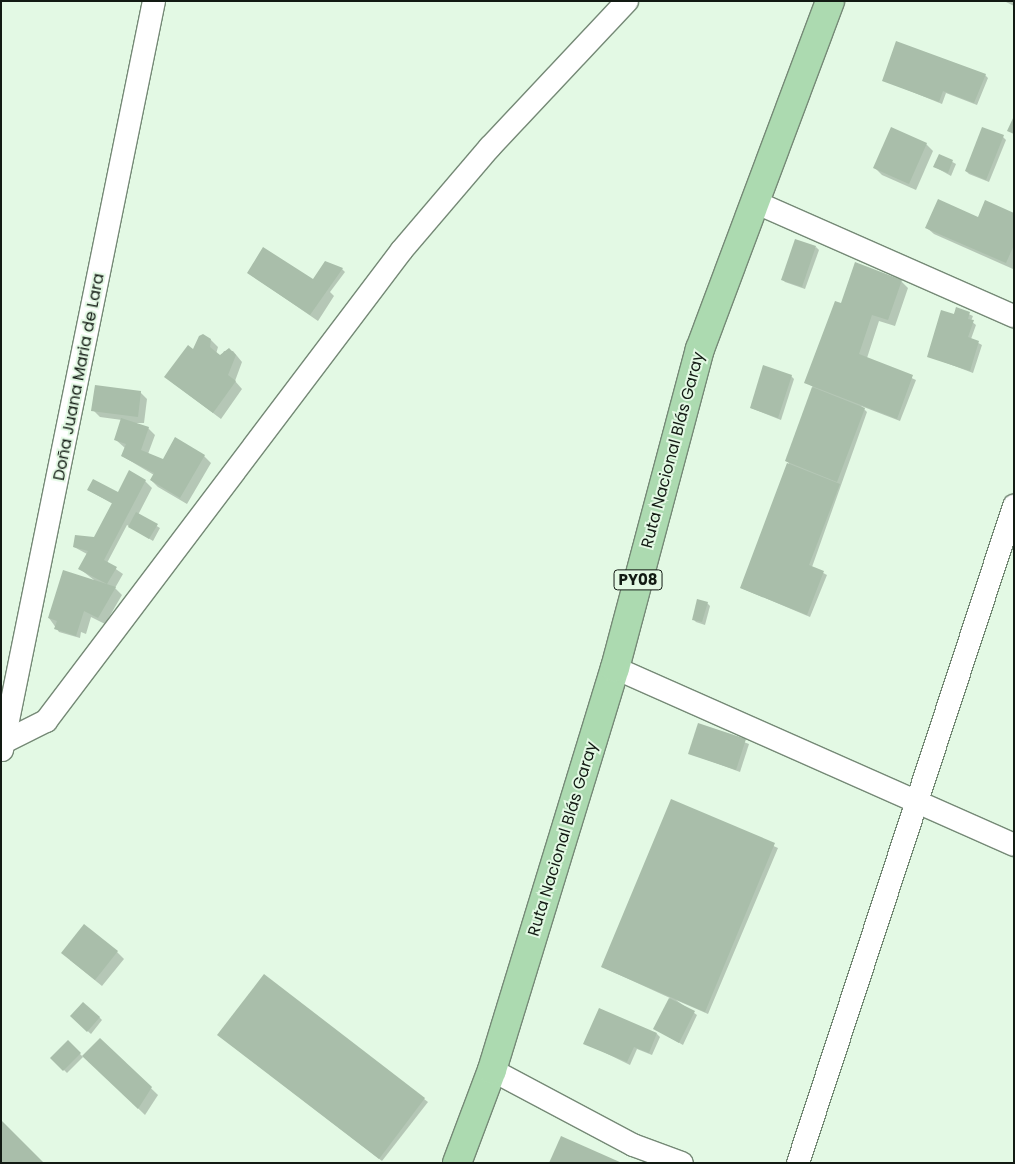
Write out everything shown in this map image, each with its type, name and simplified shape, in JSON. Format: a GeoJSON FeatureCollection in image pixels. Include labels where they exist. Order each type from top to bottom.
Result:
{"type":"FeatureCollection","features":[{"type":"Feature","properties":{"kind":"highway","name":"Ruta Nacional Blás Garay"},"geometry":{"type":"LineString","coordinates":[[457,1163],[492,1070],[615,668],[700,349],[830,1]]}},
{"type":"Feature","properties":{"kind":"street","name":"Doña Juana Maria de Lara"},"geometry":{"type":"LineString","coordinates":[[4,746],[154,1]]}},
{"type":"Feature","properties":{"kind":"street"},"geometry":{"type":"LineString","coordinates":[[4,746],[46,721],[402,250],[490,147],[627,1]]}},
{"type":"Feature","properties":{"kind":"street"},"geometry":{"type":"LineString","coordinates":[[755,202],[1014,316]]}},
{"type":"Feature","properties":{"kind":"street"},"geometry":{"type":"LineString","coordinates":[[798,1163],[919,802],[1014,506]]}},
{"type":"Feature","properties":{"kind":"street"},"geometry":{"type":"LineString","coordinates":[[615,668],[1014,845]]}},
{"type":"Feature","properties":{"kind":"street"},"geometry":{"type":"LineString","coordinates":[[492,1070],[633,1145],[682,1163]]}},
{"type":"Feature","properties":{"kind":"building"},"geometry":{"type":"Polygon","coordinates":[[[896,41],[986,74],[974,103],[943,91],[939,102],[882,81],[896,41]]]}},
{"type":"Feature","properties":{"kind":"building"},"geometry":{"type":"Polygon","coordinates":[[[1014,116],[1014,134],[1007,131],[1014,116]]]}},
{"type":"Feature","properties":{"kind":"building"},"geometry":{"type":"Polygon","coordinates":[[[891,127],[927,143],[909,184],[873,168],[891,127]]]}},
{"type":"Feature","properties":{"kind":"building"},"geometry":{"type":"Polygon","coordinates":[[[982,127],[1004,135],[986,180],[965,171],[982,127]]]}},
{"type":"Feature","properties":{"kind":"building"},"geometry":{"type":"Polygon","coordinates":[[[939,154],[953,160],[948,173],[933,167],[939,154]]]}},
{"type":"Feature","properties":{"kind":"building"},"geometry":{"type":"Polygon","coordinates":[[[938,199],[978,217],[985,200],[1014,213],[1014,245],[1006,263],[925,228],[938,199]]]}},
{"type":"Feature","properties":{"kind":"building"},"geometry":{"type":"Polygon","coordinates":[[[795,239],[816,246],[802,287],[781,280],[795,239]]]}},
{"type":"Feature","properties":{"kind":"building"},"geometry":{"type":"Polygon","coordinates":[[[263,247],[313,279],[325,261],[343,268],[310,315],[247,273],[263,247]]]}},
{"type":"Feature","properties":{"kind":"building"},"geometry":{"type":"Polygon","coordinates":[[[855,262],[902,280],[888,320],[872,315],[859,354],[913,375],[897,419],[804,383],[835,301],[841,303],[855,262]]]}},
{"type":"Feature","properties":{"kind":"building"},"geometry":{"type":"Polygon","coordinates":[[[956,307],[970,312],[968,319],[974,320],[968,337],[979,341],[970,371],[927,357],[941,310],[954,314],[956,307]]]}},
{"type":"Feature","properties":{"kind":"building"},"geometry":{"type":"Polygon","coordinates":[[[203,334],[211,339],[210,347],[220,355],[229,348],[236,355],[228,375],[236,381],[213,413],[164,377],[188,345],[193,349],[199,336],[203,334]]]}},
{"type":"Feature","properties":{"kind":"building"},"geometry":{"type":"Polygon","coordinates":[[[763,365],[792,375],[778,418],[750,408],[763,365]]]}},
{"type":"Feature","properties":{"kind":"building"},"geometry":{"type":"Polygon","coordinates":[[[95,385],[141,391],[138,417],[91,411],[95,385]]]}},
{"type":"Feature","properties":{"kind":"building"},"geometry":{"type":"Polygon","coordinates":[[[812,387],[865,408],[837,482],[785,461],[812,387]]]}},
{"type":"Feature","properties":{"kind":"building"},"geometry":{"type":"Polygon","coordinates":[[[121,418],[149,427],[141,450],[163,459],[175,437],[205,455],[180,498],[150,480],[154,473],[121,456],[126,444],[114,440],[121,418]]]}},
{"type":"Feature","properties":{"kind":"building"},"geometry":{"type":"Polygon","coordinates":[[[787,463],[840,484],[809,565],[824,571],[807,615],[740,588],[787,463]]]}},
{"type":"Feature","properties":{"kind":"building"},"geometry":{"type":"Polygon","coordinates":[[[129,470],[146,480],[104,560],[117,567],[107,584],[78,569],[88,551],[73,547],[75,535],[94,537],[112,503],[87,490],[93,479],[118,492],[129,470]]]}},
{"type":"Feature","properties":{"kind":"building"},"geometry":{"type":"Polygon","coordinates":[[[136,512],[158,524],[149,539],[128,527],[136,512]]]}},
{"type":"Feature","properties":{"kind":"building"},"geometry":{"type":"Polygon","coordinates":[[[63,570],[116,587],[98,618],[84,611],[76,636],[54,629],[57,621],[48,618],[63,570]]]}},
{"type":"Feature","properties":{"kind":"building"},"geometry":{"type":"Polygon","coordinates":[[[697,599],[708,602],[702,622],[692,620],[697,599]]]}},
{"type":"Feature","properties":{"kind":"building"},"geometry":{"type":"Polygon","coordinates":[[[698,723],[746,739],[736,770],[688,754],[698,723]]]}},
{"type":"Feature","properties":{"kind":"building"},"geometry":{"type":"Polygon","coordinates":[[[671,799],[775,843],[705,1012],[601,967],[671,799]]]}},
{"type":"Feature","properties":{"kind":"building"},"geometry":{"type":"Polygon","coordinates":[[[84,924],[118,951],[95,980],[61,953],[84,924]]]}},
{"type":"Feature","properties":{"kind":"building"},"geometry":{"type":"Polygon","coordinates":[[[264,974],[425,1098],[379,1159],[217,1035],[264,974]]]}},
{"type":"Feature","properties":{"kind":"building"},"geometry":{"type":"Polygon","coordinates":[[[669,998],[695,1011],[679,1043],[653,1029],[669,998]]]}},
{"type":"Feature","properties":{"kind":"building"},"geometry":{"type":"Polygon","coordinates":[[[83,1002],[100,1017],[87,1032],[70,1016],[83,1002]]]}},
{"type":"Feature","properties":{"kind":"building"},"geometry":{"type":"Polygon","coordinates":[[[599,1008],[657,1033],[649,1053],[634,1047],[627,1062],[583,1044],[599,1008]]]}},
{"type":"Feature","properties":{"kind":"building"},"geometry":{"type":"Polygon","coordinates":[[[100,1038],[152,1087],[138,1109],[82,1056],[100,1038]]]}},
{"type":"Feature","properties":{"kind":"building"},"geometry":{"type":"Polygon","coordinates":[[[68,1040],[81,1053],[63,1071],[50,1058],[68,1040]]]}},
{"type":"Feature","properties":{"kind":"building"},"geometry":{"type":"Polygon","coordinates":[[[1,1120],[44,1163],[1,1163],[1,1120]]]}},
{"type":"Feature","properties":{"kind":"building"},"geometry":{"type":"Polygon","coordinates":[[[561,1136],[622,1163],[549,1163],[561,1136]]]}}]}
